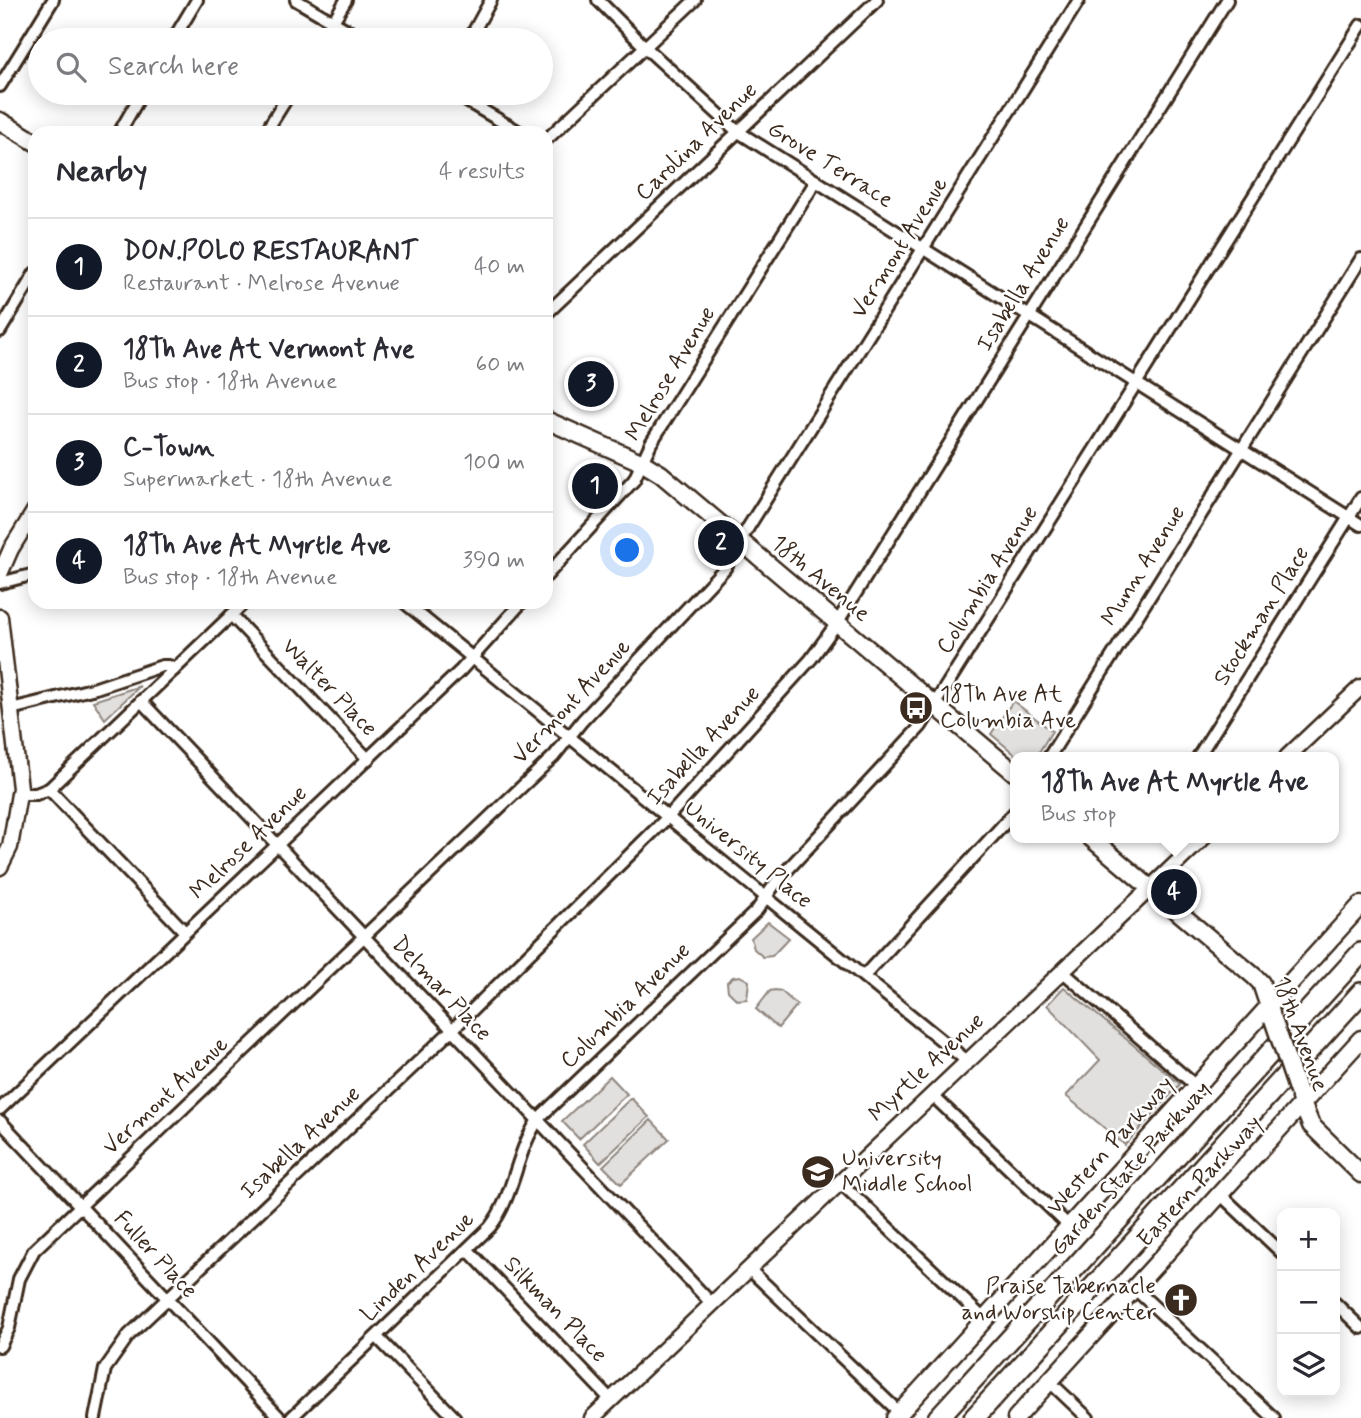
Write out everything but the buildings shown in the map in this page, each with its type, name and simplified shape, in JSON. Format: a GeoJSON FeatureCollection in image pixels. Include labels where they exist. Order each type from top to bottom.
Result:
{"type":"FeatureCollection","features":[{"type":"Feature","properties":{"kind":"highway","name":"Garden State Parkway"},"geometry":{"type":"LineString","coordinates":[[938,1418],[1361,953]]}},
{"type":"Feature","properties":{"kind":"highway"},"geometry":{"type":"LineString","coordinates":[[974,1418],[1361,993]]}},
{"type":"Feature","properties":{"kind":"main road"},"geometry":{"type":"LineString","coordinates":[[0,121],[28,138]]}},
{"type":"Feature","properties":{"kind":"main road","name":"18th Avenue"},"geometry":{"type":"LineString","coordinates":[[553,423],[643,463],[661,474],[1010,769]]}},
{"type":"Feature","properties":{"kind":"main road","name":"18th Avenue"},"geometry":{"type":"LineString","coordinates":[[1097,843],[1261,983],[1311,1125],[1361,1174]]}},
{"type":"Feature","properties":{"kind":"main road","name":"Western Parkway"},"geometry":{"type":"LineString","coordinates":[[898,1415],[1196,1086],[1271,1013],[1361,905]]}},
{"type":"Feature","properties":{"kind":"main road","name":"Eastern Parkway"},"geometry":{"type":"LineString","coordinates":[[1016,1418],[1220,1194],[1300,1098],[1361,1040]]}},
{"type":"Feature","properties":{"kind":"street"},"geometry":{"type":"LineString","coordinates":[[36,28],[53,0]]}},
{"type":"Feature","properties":{"kind":"street"},"geometry":{"type":"LineString","coordinates":[[180,28],[197,0]]}},
{"type":"Feature","properties":{"kind":"street"},"geometry":{"type":"LineString","coordinates":[[296,0],[343,28]]}},
{"type":"Feature","properties":{"kind":"street"},"geometry":{"type":"LineString","coordinates":[[329,28],[346,0]]}},
{"type":"Feature","properties":{"kind":"street"},"geometry":{"type":"LineString","coordinates":[[476,28],[491,0]]}},
{"type":"Feature","properties":{"kind":"street","name":"Grove Terrace"},"geometry":{"type":"LineString","coordinates":[[598,0],[737,131],[1361,525]]}},
{"type":"Feature","properties":{"kind":"street"},"geometry":{"type":"LineString","coordinates":[[553,133],[695,0]]}},
{"type":"Feature","properties":{"kind":"street","name":"Carolina Avenue"},"geometry":{"type":"LineString","coordinates":[[553,307],[877,0]]}},
{"type":"Feature","properties":{"kind":"street","name":"Vermont Avenue"},"geometry":{"type":"LineString","coordinates":[[0,1346],[9,1328],[23,1267],[34,1250],[555,756],[582,721],[725,568],[1079,0]]}},
{"type":"Feature","properties":{"kind":"street","name":"Isabella Avenue"},"geometry":{"type":"LineString","coordinates":[[95,1418],[102,1378],[111,1358],[129,1335],[451,1031],[668,817],[811,659],[1227,0]]}},
{"type":"Feature","properties":{"kind":"street","name":"Columbia Avenue"},"geometry":{"type":"LineString","coordinates":[[537,1121],[757,910],[778,881],[918,730],[1361,25]]}},
{"type":"Feature","properties":{"kind":"street"},"geometry":{"type":"LineString","coordinates":[[0,86],[28,41]]}},
{"type":"Feature","properties":{"kind":"street"},"geometry":{"type":"LineString","coordinates":[[123,126],[135,105]]}},
{"type":"Feature","properties":{"kind":"street"},"geometry":{"type":"LineString","coordinates":[[271,126],[283,105]]}},
{"type":"Feature","properties":{"kind":"street"},"geometry":{"type":"LineString","coordinates":[[474,105],[510,126]]}},
{"type":"Feature","properties":{"kind":"street","name":"Melrose Avenue"},"geometry":{"type":"LineString","coordinates":[[553,568],[630,486],[651,443],[816,181]]}},
{"type":"Feature","properties":{"kind":"street","name":"Munn Avenue"},"geometry":{"type":"LineString","coordinates":[[1052,752],[1361,259]]}},
{"type":"Feature","properties":{"kind":"street"},"geometry":{"type":"LineString","coordinates":[[0,331],[28,285]]}},
{"type":"Feature","properties":{"kind":"street","name":"Stockman Place"},"geometry":{"type":"LineString","coordinates":[[1201,752],[1361,498]]}},
{"type":"Feature","properties":{"kind":"street"},"geometry":{"type":"LineString","coordinates":[[0,573],[28,522]]}},
{"type":"Feature","properties":{"kind":"street"},"geometry":{"type":"LineString","coordinates":[[0,583],[28,576]]}},
{"type":"Feature","properties":{"kind":"street"},"geometry":{"type":"LineString","coordinates":[[20,794],[36,794],[49,789],[237,609]]}},
{"type":"Feature","properties":{"kind":"street","name":"University Place"},"geometry":{"type":"LineString","coordinates":[[413,609],[967,1061]]}},
{"type":"Feature","properties":{"kind":"street","name":"Melrose Avenue"},"geometry":{"type":"LineString","coordinates":[[0,1109],[368,759],[472,657],[516,609]]}},
{"type":"Feature","properties":{"kind":"street","name":"Walter Place"},"geometry":{"type":"LineString","coordinates":[[231,615],[368,759]]}},
{"type":"Feature","properties":{"kind":"street"},"geometry":{"type":"LineString","coordinates":[[0,617],[20,794],[10,847],[0,867]]}},
{"type":"Feature","properties":{"kind":"street"},"geometry":{"type":"LineString","coordinates":[[11,709],[96,688],[166,666],[174,670]]}},
{"type":"Feature","properties":{"kind":"street"},"geometry":{"type":"LineString","coordinates":[[1292,752],[1361,687]]}},
{"type":"Feature","properties":{"kind":"street","name":"Delmar Place"},"geometry":{"type":"LineString","coordinates":[[141,701],[712,1304]]}},
{"type":"Feature","properties":{"kind":"street"},"geometry":{"type":"LineString","coordinates":[[49,789],[185,932]]}},
{"type":"Feature","properties":{"kind":"street"},"geometry":{"type":"LineString","coordinates":[[864,976],[1010,816]]}},
{"type":"Feature","properties":{"kind":"street","name":"Myrtle Avenue"},"geometry":{"type":"LineString","coordinates":[[592,1418],[1198,843]]}},
{"type":"Feature","properties":{"kind":"street"},"geometry":{"type":"LineString","coordinates":[[1062,971],[1196,1086]]}},
{"type":"Feature","properties":{"kind":"street"},"geometry":{"type":"LineString","coordinates":[[932,1095],[1069,1226]]}},
{"type":"Feature","properties":{"kind":"street","name":"Fuller Place"},"geometry":{"type":"LineString","coordinates":[[0,1121],[281,1418]]}},
{"type":"Feature","properties":{"kind":"street","name":"Linden Avenue"},"geometry":{"type":"LineString","coordinates":[[291,1418],[490,1227],[501,1211],[524,1144],[537,1121]]}},
{"type":"Feature","properties":{"kind":"street"},"geometry":{"type":"LineString","coordinates":[[840,1182],[984,1319]]}},
{"type":"Feature","properties":{"kind":"street"},"geometry":{"type":"LineString","coordinates":[[1220,1194],[1277,1248]]}},
{"type":"Feature","properties":{"kind":"street","name":"Silkman Place"},"geometry":{"type":"LineString","coordinates":[[468,1250],[611,1400]]}},
{"type":"Feature","properties":{"kind":"street"},"geometry":{"type":"LineString","coordinates":[[749,1269],[898,1415]]}},
{"type":"Feature","properties":{"kind":"street"},"geometry":{"type":"LineString","coordinates":[[1134,1288],[1273,1418]]}},
{"type":"Feature","properties":{"kind":"street"},"geometry":{"type":"LineString","coordinates":[[1340,1308],[1361,1328]]}},
{"type":"Feature","properties":{"kind":"street"},"geometry":{"type":"LineString","coordinates":[[377,1337],[455,1418]]}},
{"type":"Feature","properties":{"kind":"street"},"geometry":{"type":"LineString","coordinates":[[1049,1381],[1088,1418]]}},
{"type":"Feature","properties":{"kind":"shaded area"},"geometry":{"type":"Polygon","coordinates":[[[140,686],[105,719],[93,701],[140,686]]]}},
{"type":"Feature","properties":{"kind":"shaded area"},"geometry":{"type":"Polygon","coordinates":[[[1013,701],[1052,731],[1039,752],[1012,752],[991,734],[1013,701]]]}},
{"type":"Feature","properties":{"kind":"shaded area"},"geometry":{"type":"Polygon","coordinates":[[[768,922],[789,938],[772,956],[763,957],[754,949],[751,938],[768,922]]]}},
{"type":"Feature","properties":{"kind":"shaded area"},"geometry":{"type":"Polygon","coordinates":[[[740,976],[749,981],[747,999],[737,1000],[728,991],[727,982],[740,976]]]}},
{"type":"Feature","properties":{"kind":"shaded area"},"geometry":{"type":"Polygon","coordinates":[[[1064,987],[1180,1084],[1125,1145],[1066,1096],[1100,1060],[1047,1005],[1064,987]]]}},
{"type":"Feature","properties":{"kind":"shaded area"},"geometry":{"type":"Polygon","coordinates":[[[770,991],[781,991],[797,1005],[778,1028],[756,1009],[770,991]]]}},
{"type":"Feature","properties":{"kind":"shaded area"},"geometry":{"type":"Polygon","coordinates":[[[610,1076],[627,1094],[579,1139],[562,1121],[610,1076]]]}},
{"type":"Feature","properties":{"kind":"shaded area"},"geometry":{"type":"Polygon","coordinates":[[[631,1098],[649,1117],[600,1163],[583,1144],[631,1098]]]}},
{"type":"Feature","properties":{"kind":"shaded area"},"geometry":{"type":"Polygon","coordinates":[[[651,1120],[669,1139],[621,1184],[603,1166],[651,1120]]]}},
{"type":"Feature","properties":{"kind":"place","name":"C-Town"},"geometry":{"type":"Point","coordinates":[591,384]}},
{"type":"Feature","properties":{"kind":"place","name":"DON.POLO RESTAURANT"},"geometry":{"type":"Point","coordinates":[595,486]}},
{"type":"Feature","properties":{"kind":"place","name":"18Th Ave At Vermont Ave"},"geometry":{"type":"Point","coordinates":[721,543]}},
{"type":"Feature","properties":{"kind":"place","name":"18Th Ave At Columbia Ave"},"geometry":{"type":"Point","coordinates":[916,708]}},
{"type":"Feature","properties":{"kind":"place","name":"18Th Ave At Myrtle Ave"},"geometry":{"type":"Point","coordinates":[1174,892]}},
{"type":"Feature","properties":{"kind":"place","name":"University Middle School"},"geometry":{"type":"Point","coordinates":[818,1172]}},
{"type":"Feature","properties":{"kind":"place","name":"Praise Tabernacle and Worship Center"},"geometry":{"type":"Point","coordinates":[1181,1300]}}]}
